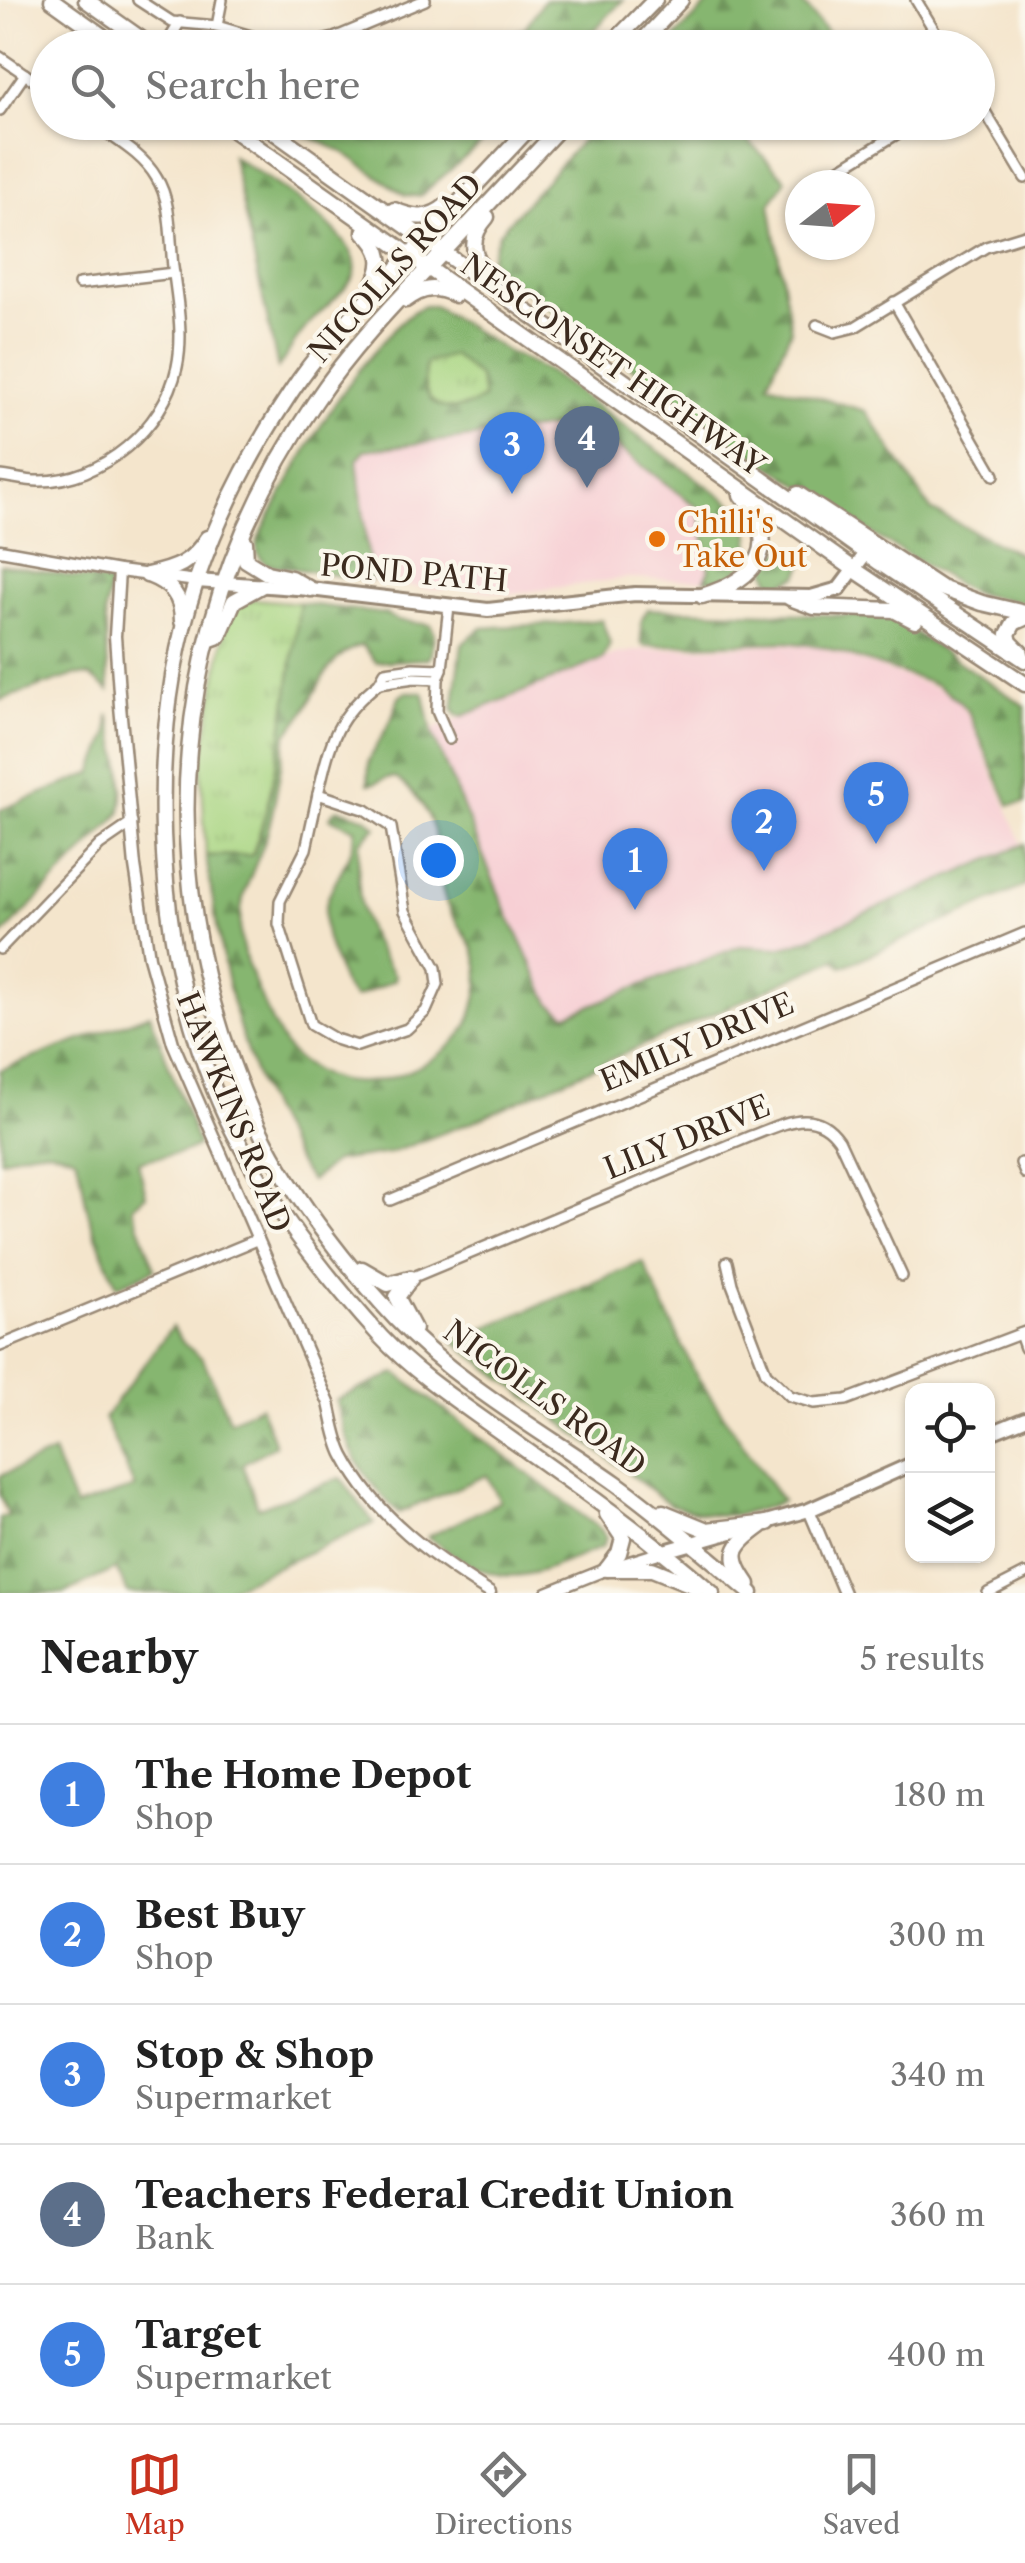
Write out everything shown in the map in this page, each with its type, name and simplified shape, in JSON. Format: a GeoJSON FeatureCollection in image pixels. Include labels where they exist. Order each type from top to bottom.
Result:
{"type":"FeatureCollection","features":[{"type":"Feature","properties":{"kind":"highway"},"geometry":{"type":"LineString","coordinates":[[52,0],[94,30]]}},
{"type":"Feature","properties":{"kind":"highway"},"geometry":{"type":"LineString","coordinates":[[86,0],[128,30]]}},
{"type":"Feature","properties":{"kind":"highway"},"geometry":{"type":"LineString","coordinates":[[626,30],[655,0]]}},
{"type":"Feature","properties":{"kind":"highway"},"geometry":{"type":"LineString","coordinates":[[653,30],[681,0]]}},
{"type":"Feature","properties":{"kind":"highway","name":"NESCONSET HIGHWAY"},"geometry":{"type":"LineString","coordinates":[[247,140],[855,570],[1025,684]]}},
{"type":"Feature","properties":{"kind":"highway","name":"NESCONSET HIGHWAY"},"geometry":{"type":"LineString","coordinates":[[285,140],[866,553],[1025,658]]}},
{"type":"Feature","properties":{"kind":"highway","name":"NICOLLS ROAD"},"geometry":{"type":"LineString","coordinates":[[518,140],[362,306],[292,391],[228,505],[197,581],[172,688],[166,745],[165,853],[185,1007],[215,1092],[253,1170],[310,1252],[384,1340],[438,1386],[666,1551],[710,1593]]}},
{"type":"Feature","properties":{"kind":"highway","name":"NICOLLS ROAD"},"geometry":{"type":"LineString","coordinates":[[548,140],[374,325],[308,412],[252,514],[222,582],[195,693],[187,775],[188,881],[203,970],[224,1039],[255,1121],[308,1212],[397,1320],[465,1380],[621,1487],[753,1593]]}},
{"type":"Feature","properties":{"kind":"highway"},"geometry":{"type":"LineString","coordinates":[[370,200],[408,216],[426,217],[439,212],[484,177]]}},
{"type":"Feature","properties":{"kind":"highway"},"geometry":{"type":"LineString","coordinates":[[513,178],[477,230],[474,255],[486,272],[543,322]]}},
{"type":"Feature","properties":{"kind":"highway"},"geometry":{"type":"LineString","coordinates":[[327,197],[378,248],[380,272],[362,306]]}},
{"type":"Feature","properties":{"kind":"highway"},"geometry":{"type":"LineString","coordinates":[[374,325],[426,288],[445,290],[486,310]]}},
{"type":"Feature","properties":{"kind":"highway"},"geometry":{"type":"LineString","coordinates":[[662,406],[696,424],[931,583],[961,597],[1025,615]]}},
{"type":"Feature","properties":{"kind":"highway"},"geometry":{"type":"LineString","coordinates":[[702,596],[742,579],[760,554],[762,535],[758,518],[727,479]]}},
{"type":"Feature","properties":{"kind":"highway"},"geometry":{"type":"LineString","coordinates":[[147,575],[174,570],[197,554],[228,505]]}},
{"type":"Feature","properties":{"kind":"highway"},"geometry":{"type":"LineString","coordinates":[[252,514],[244,550],[246,560],[267,573],[291,578],[310,588]]}},
{"type":"Feature","properties":{"kind":"highway"},"geometry":{"type":"LineString","coordinates":[[147,575],[168,585],[180,600],[182,643]]}},
{"type":"Feature","properties":{"kind":"highway"},"geometry":{"type":"LineString","coordinates":[[208,640],[219,636],[234,600],[261,586]]}},
{"type":"Feature","properties":{"kind":"highway"},"geometry":{"type":"LineString","coordinates":[[790,598],[814,607],[899,612],[958,640]]}},
{"type":"Feature","properties":{"kind":"highway"},"geometry":{"type":"LineString","coordinates":[[1025,615],[1014,622],[1008,634],[1025,658]]}},
{"type":"Feature","properties":{"kind":"highway"},"geometry":{"type":"LineString","coordinates":[[346,1258],[381,1283],[411,1278]]}},
{"type":"Feature","properties":{"kind":"highway"},"geometry":{"type":"LineString","coordinates":[[411,1278],[396,1297],[422,1342]]}},
{"type":"Feature","properties":{"kind":"highway"},"geometry":{"type":"LineString","coordinates":[[621,1487],[676,1520],[708,1530],[766,1524]]}},
{"type":"Feature","properties":{"kind":"highway"},"geometry":{"type":"LineString","coordinates":[[596,1502],[622,1538],[620,1553],[606,1569]]}},
{"type":"Feature","properties":{"kind":"highway"},"geometry":{"type":"LineString","coordinates":[[753,1593],[738,1571],[734,1556],[740,1542],[766,1524]]}},
{"type":"Feature","properties":{"kind":"highway"},"geometry":{"type":"LineString","coordinates":[[666,1551],[703,1562],[742,1593]]}},
{"type":"Feature","properties":{"kind":"highway"},"geometry":{"type":"LineString","coordinates":[[606,1569],[668,1572],[710,1593]]}},
{"type":"Feature","properties":{"kind":"main road","name":"POND PATH"},"geometry":{"type":"LineString","coordinates":[[197,581],[310,588],[499,610],[635,594],[790,598],[834,592],[866,553]]}},
{"type":"Feature","properties":{"kind":"main road"},"geometry":{"type":"LineString","coordinates":[[995,1431],[1025,1418]]}},
{"type":"Feature","properties":{"kind":"main road"},"geometry":{"type":"LineString","coordinates":[[666,1551],[808,1510],[905,1467]]}},
{"type":"Feature","properties":{"kind":"street"},"geometry":{"type":"LineString","coordinates":[[138,0],[172,22],[231,30]]}},
{"type":"Feature","properties":{"kind":"street"},"geometry":{"type":"LineString","coordinates":[[217,26],[222,0]]}},
{"type":"Feature","properties":{"kind":"street"},"geometry":{"type":"LineString","coordinates":[[353,30],[424,0]]}},
{"type":"Feature","properties":{"kind":"street"},"geometry":{"type":"LineString","coordinates":[[916,0],[935,30]]}},
{"type":"Feature","properties":{"kind":"street"},"geometry":{"type":"LineString","coordinates":[[175,30],[180,22]]}},
{"type":"Feature","properties":{"kind":"street"},"geometry":{"type":"LineString","coordinates":[[0,57],[30,78]]}},
{"type":"Feature","properties":{"kind":"street"},"geometry":{"type":"LineString","coordinates":[[0,110],[24,74]]}},
{"type":"Feature","properties":{"kind":"street"},"geometry":{"type":"LineString","coordinates":[[995,128],[1025,178]]}},
{"type":"Feature","properties":{"kind":"street"},"geometry":{"type":"LineString","coordinates":[[0,476],[38,481],[79,473],[116,456],[136,440],[166,400],[177,367],[179,331],[161,185],[137,155],[117,140]]}},
{"type":"Feature","properties":{"kind":"street"},"geometry":{"type":"LineString","coordinates":[[838,170],[887,140]]}},
{"type":"Feature","properties":{"kind":"street"},"geometry":{"type":"LineString","coordinates":[[817,325],[836,332],[855,327],[986,248],[1025,235]]}},
{"type":"Feature","properties":{"kind":"street"},"geometry":{"type":"LineString","coordinates":[[79,284],[174,273]]}},
{"type":"Feature","properties":{"kind":"street"},"geometry":{"type":"LineString","coordinates":[[894,302],[994,475]]}},
{"type":"Feature","properties":{"kind":"street","name":"POND PATH"},"geometry":{"type":"LineString","coordinates":[[0,550],[197,581]]}},
{"type":"Feature","properties":{"kind":"street","name":"HAWKINS ROAD"},"geometry":{"type":"LineString","coordinates":[[119,571],[115,636],[135,866],[149,957],[173,1043],[329,1404],[342,1454],[384,1513],[416,1543],[490,1593]]}},
{"type":"Feature","properties":{"kind":"street"},"geometry":{"type":"LineString","coordinates":[[449,606],[437,711],[449,739]]}},
{"type":"Feature","properties":{"kind":"street"},"geometry":{"type":"LineString","coordinates":[[394,670],[396,682]]}},
{"type":"Feature","properties":{"kind":"street"},"geometry":{"type":"LineString","coordinates":[[318,794],[366,810],[391,827],[405,911],[436,968],[438,984],[426,1011],[407,1029],[357,1046],[334,1039],[311,1025],[279,924],[280,901],[306,849],[318,794],[332,738],[352,708],[386,672],[440,674]]}},
{"type":"Feature","properties":{"kind":"street"},"geometry":{"type":"LineString","coordinates":[[378,683],[440,674]]}},
{"type":"Feature","properties":{"kind":"street"},"geometry":{"type":"LineString","coordinates":[[0,949],[100,845],[132,823]]}},
{"type":"Feature","properties":{"kind":"street","name":"EMILY DRIVE"},"geometry":{"type":"LineString","coordinates":[[390,1200],[1025,933]]}},
{"type":"Feature","properties":{"kind":"street","name":"LILY DRIVE"},"geometry":{"type":"LineString","coordinates":[[411,1278],[751,1136],[805,1119],[824,1123],[839,1140],[902,1276]]}},
{"type":"Feature","properties":{"kind":"street"},"geometry":{"type":"LineString","coordinates":[[0,1346],[256,1240]]}},
{"type":"Feature","properties":{"kind":"street"},"geometry":{"type":"LineString","coordinates":[[727,1262],[766,1374],[790,1396],[814,1403],[846,1400],[1022,1333],[1025,1348]]}},
{"type":"Feature","properties":{"kind":"street"},"geometry":{"type":"LineString","coordinates":[[808,1510],[844,1593]]}},
{"type":"Feature","properties":{"kind":"street"},"geometry":{"type":"LineString","coordinates":[[547,1593],[666,1551]]}},
{"type":"Feature","properties":{"kind":"street"},"geometry":{"type":"LineString","coordinates":[[988,1593],[1025,1574]]}},
{"type":"Feature","properties":{"kind":"shaded area"},"geometry":{"type":"Polygon","coordinates":[[[585,423],[700,509],[709,570],[705,580],[627,578],[511,594],[371,581],[357,459],[365,450],[585,423]]]}},
{"type":"Feature","properties":{"kind":"shaded area"},"geometry":{"type":"Polygon","coordinates":[[[784,644],[821,648],[937,688],[958,701],[969,717],[1023,846],[795,944],[779,948],[740,946],[577,1013],[557,1011],[501,899],[431,730],[615,654],[784,644]]]}},
{"type":"Feature","properties":{"kind":"green space"},"geometry":{"type":"Polygon","coordinates":[[[544,0],[623,0],[594,30],[521,30],[544,0]]]}},
{"type":"Feature","properties":{"kind":"green space"},"geometry":{"type":"Polygon","coordinates":[[[712,0],[800,0],[825,30],[683,30],[712,0]]]}},
{"type":"Feature","properties":{"kind":"green space"},"geometry":{"type":"Polygon","coordinates":[[[316,140],[485,140],[420,196],[405,195],[343,152],[316,140]]]}},
{"type":"Feature","properties":{"kind":"green space"},"geometry":{"type":"Polygon","coordinates":[[[582,140],[748,140],[785,179],[770,204],[791,330],[768,383],[866,411],[931,510],[1025,557],[1025,603],[972,593],[879,538],[722,433],[501,273],[490,258],[500,232],[582,140]]]}},
{"type":"Feature","properties":{"kind":"green space"},"geometry":{"type":"Polygon","coordinates":[[[232,156],[312,210],[348,247],[355,264],[348,285],[305,329],[278,368],[232,156]]]}},
{"type":"Feature","properties":{"kind":"green space"},"geometry":{"type":"Polygon","coordinates":[[[434,306],[511,354],[547,371],[734,505],[749,531],[745,561],[729,576],[705,580],[709,570],[700,509],[585,423],[365,450],[357,460],[371,581],[266,564],[258,552],[259,537],[313,438],[360,369],[393,329],[417,310],[434,306]],[[453,355],[426,363],[424,378],[430,399],[447,408],[458,408],[484,399],[479,377],[453,355]]]}},
{"type":"Feature","properties":{"kind":"green space"},"geometry":{"type":"Polygon","coordinates":[[[453,355],[479,377],[484,398],[459,408],[438,405],[431,399],[424,378],[426,363],[453,355]]]}},
{"type":"Feature","properties":{"kind":"green space"},"geometry":{"type":"Polygon","coordinates":[[[790,550],[803,565],[798,576],[781,584],[770,580],[766,569],[772,554],[790,550]]]}},
{"type":"Feature","properties":{"kind":"green space"},"geometry":{"type":"Polygon","coordinates":[[[0,564],[110,583],[105,612],[109,691],[91,676],[75,675],[0,700],[0,564]]]}},
{"type":"Feature","properties":{"kind":"green space"},"geometry":{"type":"Polygon","coordinates":[[[254,599],[300,603],[277,762],[252,855],[206,856],[201,765],[226,625],[235,608],[254,599]]]}},
{"type":"Feature","properties":{"kind":"green space"},"geometry":{"type":"Polygon","coordinates":[[[300,603],[385,614],[397,620],[431,625],[434,634],[430,657],[425,659],[376,662],[362,645],[347,651],[327,672],[287,733],[269,824],[243,897],[241,939],[254,980],[289,1051],[319,1073],[356,1082],[397,1076],[434,1058],[450,1045],[466,1028],[473,1012],[479,971],[476,957],[445,900],[434,833],[425,809],[396,778],[368,784],[369,760],[399,697],[406,692],[424,695],[432,733],[502,901],[550,1003],[567,1015],[740,946],[778,948],[795,944],[1025,844],[1025,886],[842,967],[835,959],[474,1121],[390,1153],[335,1161],[311,1181],[266,1102],[241,1034],[224,964],[206,856],[253,855],[277,762],[300,603]]]}},
{"type":"Feature","properties":{"kind":"green space"},"geometry":{"type":"Polygon","coordinates":[[[648,609],[891,617],[1025,706],[1025,803],[1009,805],[968,711],[937,685],[824,647],[786,642],[644,646],[642,619],[648,609]]]}},
{"type":"Feature","properties":{"kind":"green space"},"geometry":{"type":"Polygon","coordinates":[[[599,620],[610,644],[603,659],[463,716],[453,710],[462,644],[481,628],[599,620]]]}},
{"type":"Feature","properties":{"kind":"green space"},"geometry":{"type":"Polygon","coordinates":[[[109,714],[122,777],[120,814],[0,938],[0,810],[93,773],[108,736],[109,714]]]}},
{"type":"Feature","properties":{"kind":"green space"},"geometry":{"type":"Polygon","coordinates":[[[339,809],[367,818],[376,827],[360,842],[360,897],[368,929],[395,975],[395,980],[355,998],[341,979],[324,924],[327,899],[354,840],[355,829],[330,818],[339,809]]]}},
{"type":"Feature","properties":{"kind":"green space"},"geometry":{"type":"Polygon","coordinates":[[[150,1014],[198,1145],[138,1162],[146,1195],[132,1207],[155,1269],[117,1286],[92,1224],[75,1157],[38,1150],[1,1160],[0,1070],[150,1014]]]}},
{"type":"Feature","properties":{"kind":"green space"},"geometry":{"type":"Polygon","coordinates":[[[643,1262],[696,1375],[782,1501],[727,1515],[671,1505],[453,1341],[643,1262]]]}},
{"type":"Feature","properties":{"kind":"green space"},"geometry":{"type":"Polygon","coordinates":[[[172,1327],[184,1344],[203,1359],[230,1421],[260,1406],[275,1445],[242,1464],[258,1508],[341,1478],[374,1523],[219,1593],[128,1593],[116,1569],[64,1593],[0,1593],[0,1519],[8,1515],[0,1494],[0,1476],[53,1453],[75,1507],[135,1488],[104,1418],[172,1327]]]}},
{"type":"Feature","properties":{"kind":"green space"},"geometry":{"type":"Polygon","coordinates":[[[396,1373],[600,1529],[606,1537],[602,1547],[550,1568],[512,1576],[476,1567],[428,1537],[500,1501],[487,1475],[398,1513],[358,1462],[336,1400],[396,1373]]]}},
{"type":"Feature","properties":{"kind":"place","name":"Teachers Federal Credit Union"},"geometry":{"type":"Point","coordinates":[587,488]}},
{"type":"Feature","properties":{"kind":"place","name":"Stop & Shop"},"geometry":{"type":"Point","coordinates":[512,494]}},
{"type":"Feature","properties":{"kind":"place","name":"Chilli's Take Out"},"geometry":{"type":"Point","coordinates":[657,539]}},
{"type":"Feature","properties":{"kind":"place","name":"Target"},"geometry":{"type":"Point","coordinates":[876,844]}},
{"type":"Feature","properties":{"kind":"place","name":"Best Buy"},"geometry":{"type":"Point","coordinates":[764,871]}},
{"type":"Feature","properties":{"kind":"place","name":"The Home Depot"},"geometry":{"type":"Point","coordinates":[635,910]}}]}
